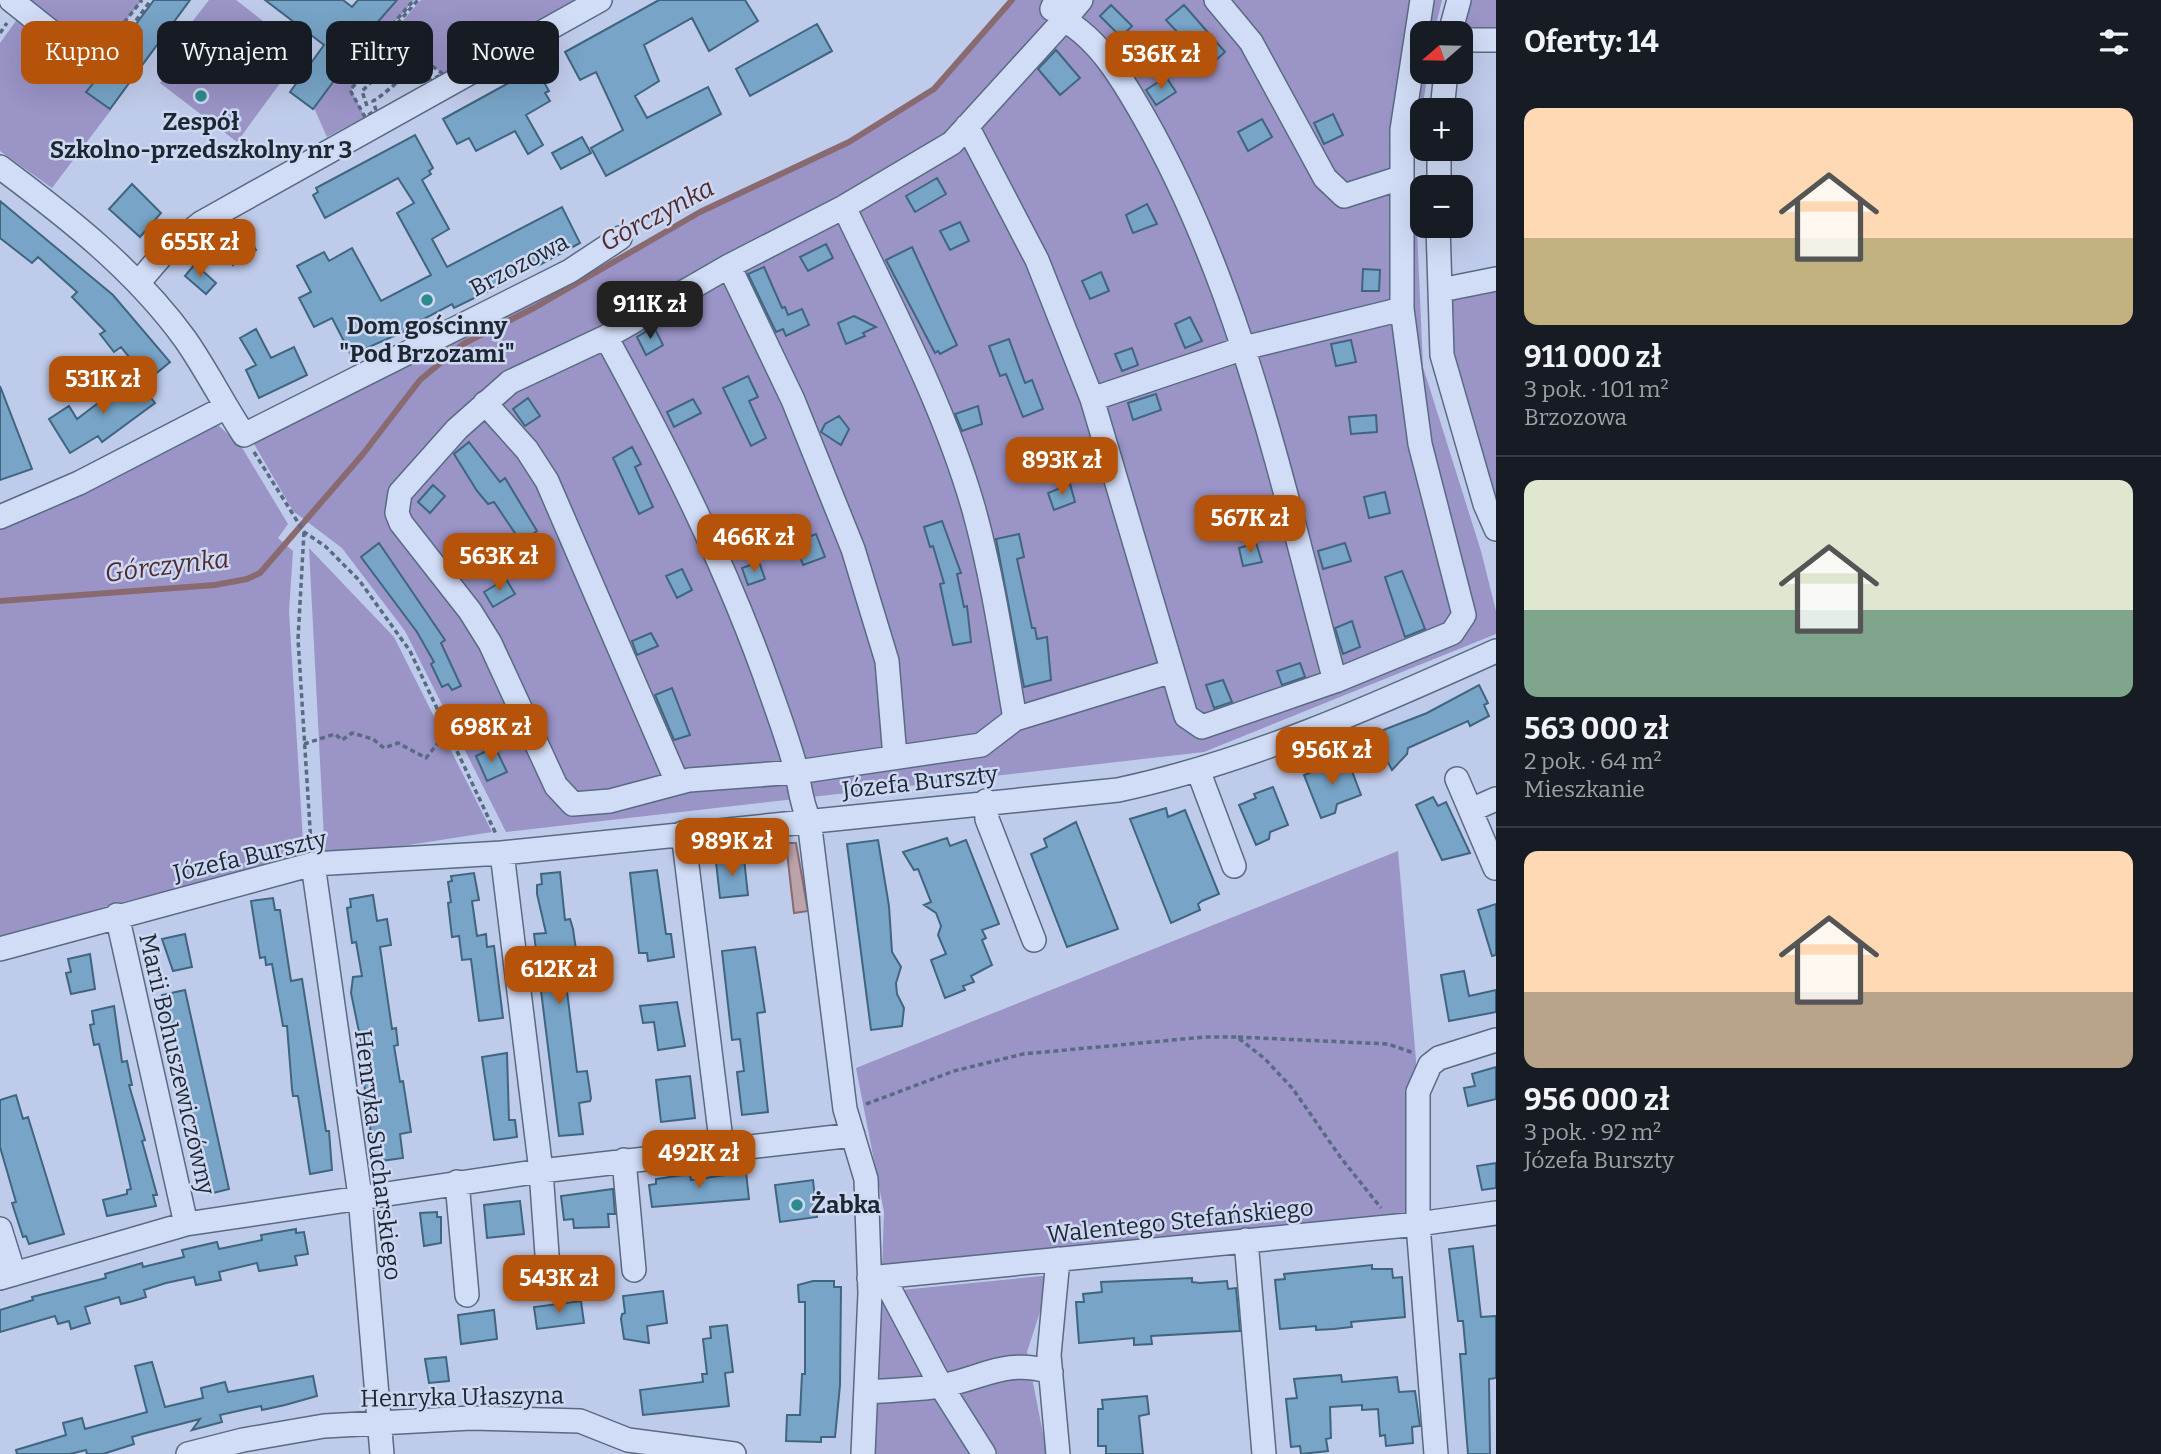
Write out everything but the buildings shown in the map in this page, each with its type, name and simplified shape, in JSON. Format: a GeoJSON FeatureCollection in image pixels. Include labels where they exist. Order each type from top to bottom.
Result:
{"type":"FeatureCollection","features":[{"type":"Feature","properties":{"kind":"street"},"geometry":{"type":"LineString","coordinates":[[11,0],[41,21]]}},
{"type":"Feature","properties":{"kind":"street"},"geometry":{"type":"LineString","coordinates":[[138,283],[162,256],[201,223],[372,119],[600,0]]}},
{"type":"Feature","properties":{"kind":"street"},"geometry":{"type":"LineString","coordinates":[[1082,0],[1057,10],[951,143],[844,207],[729,266],[606,337],[528,372],[485,403],[457,429],[409,481],[397,503],[401,523],[470,611],[490,643],[550,774],[566,799],[573,804],[594,803],[677,782],[797,772],[981,745],[1015,719],[1172,671]]}},
{"type":"Feature","properties":{"kind":"street"},"geometry":{"type":"LineString","coordinates":[[1216,0],[1251,42],[1325,178],[1344,196],[1400,178]]}},
{"type":"Feature","properties":{"kind":"street"},"geometry":{"type":"LineString","coordinates":[[967,126],[1037,260],[1092,399],[1186,716],[1202,727],[1335,681],[1452,633],[1464,615],[1420,443],[1402,309],[1402,130],[1422,0]]}},
{"type":"Feature","properties":{"kind":"street"},"geometry":{"type":"LineString","coordinates":[[1453,21],[1459,0]]}},
{"type":"Feature","properties":{"kind":"street"},"geometry":{"type":"LineString","coordinates":[[1057,10],[1081,29],[1123,81],[1167,158],[1210,249],[1244,348],[1335,681]]}},
{"type":"Feature","properties":{"kind":"street"},"geometry":{"type":"LineString","coordinates":[[1474,40],[1496,40]]}},
{"type":"Feature","properties":{"kind":"street"},"geometry":{"type":"LineString","coordinates":[[0,167],[56,209],[138,283],[184,338],[244,435]]}},
{"type":"Feature","properties":{"kind":"street"},"geometry":{"type":"LineString","coordinates":[[844,207],[941,416],[974,510],[997,613],[1015,719]]}},
{"type":"Feature","properties":{"kind":"street","name":"Brzozowa"},"geometry":{"type":"LineString","coordinates":[[244,435],[570,271],[620,238]]}},
{"type":"Feature","properties":{"kind":"street"},"geometry":{"type":"LineString","coordinates":[[1439,238],[1442,355],[1485,504],[1496,529]]}},
{"type":"Feature","properties":{"kind":"street"},"geometry":{"type":"LineString","coordinates":[[729,266],[793,400],[853,549],[887,661],[895,757]]}},
{"type":"Feature","properties":{"kind":"street"},"geometry":{"type":"LineString","coordinates":[[1441,290],[1496,279]]}},
{"type":"Feature","properties":{"kind":"street"},"geometry":{"type":"LineString","coordinates":[[1092,399],[1244,348],[1402,309]]}},
{"type":"Feature","properties":{"kind":"street"},"geometry":{"type":"LineString","coordinates":[[606,337],[670,454],[731,590],[771,693],[797,772],[799,798],[809,820],[845,1109],[866,1179],[869,1278],[863,1454]]}},
{"type":"Feature","properties":{"kind":"street"},"geometry":{"type":"LineString","coordinates":[[485,403],[527,450],[547,481],[677,782]]}},
{"type":"Feature","properties":{"kind":"street"},"geometry":{"type":"LineString","coordinates":[[0,517],[79,483],[226,407]]}},
{"type":"Feature","properties":{"kind":"street","name":"Józefa Burszty"},"geometry":{"type":"LineString","coordinates":[[0,949],[117,915],[313,864],[502,853],[986,801],[1118,790],[1198,770],[1283,740],[1496,651]]}},
{"type":"Feature","properties":{"kind":"street"},"geometry":{"type":"LineString","coordinates":[[1198,770],[1234,866]]}},
{"type":"Feature","properties":{"kind":"street"},"geometry":{"type":"LineString","coordinates":[[1457,779],[1495,868]]}},
{"type":"Feature","properties":{"kind":"street"},"geometry":{"type":"LineString","coordinates":[[1471,810],[1496,799]]}},
{"type":"Feature","properties":{"kind":"street"},"geometry":{"type":"LineString","coordinates":[[986,801],[987,819],[1034,940]]}},
{"type":"Feature","properties":{"kind":"street"},"geometry":{"type":"LineString","coordinates":[[683,833],[722,1148]]}},
{"type":"Feature","properties":{"kind":"street"},"geometry":{"type":"LineString","coordinates":[[502,853],[541,1171],[550,1282]]}},
{"type":"Feature","properties":{"kind":"street","name":"Henryka Sucharskiego"},"geometry":{"type":"LineString","coordinates":[[313,864],[360,1196],[382,1454]]}},
{"type":"Feature","properties":{"kind":"street","name":"Marii Bohuszewiczówny"},"geometry":{"type":"LineString","coordinates":[[117,915],[186,1224]]}},
{"type":"Feature","properties":{"kind":"street"},"geometry":{"type":"LineString","coordinates":[[1436,1454],[1407,1225],[1418,1092],[1430,1065],[1450,1053],[1496,1040]]}},
{"type":"Feature","properties":{"kind":"street"},"geometry":{"type":"LineString","coordinates":[[0,1229],[7,1276],[186,1224],[457,1182],[722,1148],[853,1135]]}},
{"type":"Feature","properties":{"kind":"street"},"geometry":{"type":"LineString","coordinates":[[624,1160],[634,1270]]}},
{"type":"Feature","properties":{"kind":"street"},"geometry":{"type":"LineString","coordinates":[[457,1182],[467,1295]]}},
{"type":"Feature","properties":{"kind":"street","name":"Walentego Stefańskiego"},"geometry":{"type":"LineString","coordinates":[[869,1278],[1407,1225],[1496,1213]]}},
{"type":"Feature","properties":{"kind":"street"},"geometry":{"type":"LineString","coordinates":[[1246,1240],[1264,1454]]}},
{"type":"Feature","properties":{"kind":"street"},"geometry":{"type":"LineString","coordinates":[[1058,1259],[1049,1355],[1058,1454]]}},
{"type":"Feature","properties":{"kind":"street"},"geometry":{"type":"LineString","coordinates":[[869,1278],[889,1288],[941,1386],[984,1454]]}},
{"type":"Feature","properties":{"kind":"street"},"geometry":{"type":"LineString","coordinates":[[866,1392],[941,1386],[1006,1366],[1033,1367],[1051,1372]]}},
{"type":"Feature","properties":{"kind":"street","name":"Henryka Ułaszyna"},"geometry":{"type":"LineString","coordinates":[[188,1454],[243,1440],[324,1426],[471,1418],[580,1421],[628,1440],[734,1454]]}},
{"type":"Feature","properties":{"kind":"path"},"geometry":{"type":"LineString","coordinates":[[126,21],[142,0]]}},
{"type":"Feature","properties":{"kind":"path"},"geometry":{"type":"LineString","coordinates":[[401,21],[418,0]]}},
{"type":"Feature","properties":{"kind":"path"},"geometry":{"type":"LineString","coordinates":[[399,21],[418,0]]}},
{"type":"Feature","properties":{"kind":"path"},"geometry":{"type":"LineString","coordinates":[[398,21],[418,0]]}},
{"type":"Feature","properties":{"kind":"path"},"geometry":{"type":"LineString","coordinates":[[433,67],[443,74],[437,83]]}},
{"type":"Feature","properties":{"kind":"path"},"geometry":{"type":"LineString","coordinates":[[372,119],[376,110],[373,101],[411,73],[428,82],[437,83]]}},
{"type":"Feature","properties":{"kind":"path"},"geometry":{"type":"LineString","coordinates":[[433,80],[437,83]]}},
{"type":"Feature","properties":{"kind":"path"},"geometry":{"type":"LineString","coordinates":[[356,84],[351,90],[365,117],[372,119]]}},
{"type":"Feature","properties":{"kind":"path"},"geometry":{"type":"LineString","coordinates":[[370,84],[362,92],[372,119]]}},
{"type":"Feature","properties":{"kind":"path"},"geometry":{"type":"LineString","coordinates":[[244,435],[304,532],[339,559],[380,607],[410,651],[495,828],[502,853]]}},
{"type":"Feature","properties":{"kind":"path"},"geometry":{"type":"LineString","coordinates":[[304,532],[297,610],[313,864]]}},
{"type":"Feature","properties":{"kind":"path"},"geometry":{"type":"LineString","coordinates":[[304,744],[328,734],[335,734],[342,740],[352,733],[373,739],[384,748],[398,743],[426,758],[449,729]]}},
{"type":"Feature","properties":{"kind":"path"},"geometry":{"type":"LineString","coordinates":[[1237,1037],[1265,1059],[1293,1089],[1341,1158],[1407,1225]]}},
{"type":"Feature","properties":{"kind":"path"},"geometry":{"type":"LineString","coordinates":[[845,1109],[865,1105],[954,1071],[1023,1054],[1185,1038],[1237,1037],[1388,1044],[1411,1051],[1430,1065]]}},
{"type":"Feature","properties":{"kind":"shaded area"},"geometry":{"type":"Polygon","coordinates":[[[26,0],[142,0],[126,21],[53,21],[26,0]]]}},
{"type":"Feature","properties":{"kind":"shaded area"},"geometry":{"type":"Polygon","coordinates":[[[209,0],[236,0],[263,21],[193,21],[209,0]]]}},
{"type":"Feature","properties":{"kind":"shaded area"},"geometry":{"type":"Polygon","coordinates":[[[397,0],[414,0],[396,21],[379,21],[397,0]]]}},
{"type":"Feature","properties":{"kind":"shaded area"},"geometry":{"type":"Polygon","coordinates":[[[421,0],[574,0],[537,21],[447,21],[447,72],[443,74],[433,67],[433,21],[402,21],[421,0]]]}},
{"type":"Feature","properties":{"kind":"shaded area"},"geometry":{"type":"Polygon","coordinates":[[[1012,0],[1442,0],[1437,21],[1410,21],[1410,84],[1426,84],[1424,98],[1410,98],[1410,161],[1414,161],[1415,175],[1410,175],[1410,238],[1417,238],[1423,367],[1481,551],[1496,611],[1496,634],[1204,752],[506,832],[405,631],[342,548],[293,511],[253,442],[570,279],[602,269],[700,212],[849,142],[934,89],[1012,0]]]}},
{"type":"Feature","properties":{"kind":"shaded area"},"geometry":{"type":"Polygon","coordinates":[[[1462,0],[1496,0],[1496,34],[1474,30],[1474,21],[1463,21],[1462,0]]]}},
{"type":"Feature","properties":{"kind":"shaded area"},"geometry":{"type":"Polygon","coordinates":[[[21,14],[29,21],[21,21],[21,84],[92,84],[86,92],[111,110],[52,188],[0,151],[0,43],[21,14]]]}},
{"type":"Feature","properties":{"kind":"shaded area"},"geometry":{"type":"Polygon","coordinates":[[[161,84],[280,84],[237,142],[161,84]]]}},
{"type":"Feature","properties":{"kind":"shaded area"},"geometry":{"type":"Polygon","coordinates":[[[332,84],[356,84],[351,90],[365,117],[327,137],[314,108],[332,84]]]}},
{"type":"Feature","properties":{"kind":"shaded area"},"geometry":{"type":"Polygon","coordinates":[[[1496,270],[1496,500],[1451,361],[1452,278],[1496,270]]]}},
{"type":"Feature","properties":{"kind":"shaded area"},"geometry":{"type":"Polygon","coordinates":[[[216,423],[241,446],[288,524],[278,538],[293,551],[289,611],[304,858],[114,904],[0,941],[0,526],[216,423]]]}},
{"type":"Feature","properties":{"kind":"shaded area"},"geometry":{"type":"Polygon","coordinates":[[[309,548],[394,637],[492,832],[325,858],[309,548]]]}},
{"type":"Feature","properties":{"kind":"shaded area"},"geometry":{"type":"Polygon","coordinates":[[[796,843],[808,911],[794,913],[786,844],[796,843]]]}},
{"type":"Feature","properties":{"kind":"shaded area"},"geometry":{"type":"Polygon","coordinates":[[[1398,851],[1416,1060],[1416,1170],[1430,1214],[882,1268],[884,1212],[856,1068],[1398,851]]]}},
{"type":"Feature","properties":{"kind":"shaded area"},"geometry":{"type":"Polygon","coordinates":[[[1052,1275],[1027,1352],[1047,1454],[875,1454],[881,1292],[1052,1275]]]}},
{"type":"Feature","properties":{"kind":"waterway","name":"Górczynka"},"geometry":{"type":"LineString","coordinates":[[0,601],[215,585],[247,579],[260,573],[363,454],[420,380],[463,344],[534,308],[700,212],[849,142],[934,89],[1012,0]]}},
{"type":"Feature","properties":{"kind":"place","name":"Zespół Szkolno-przedszkolny nr 3"},"geometry":{"type":"Point","coordinates":[201,96]}},
{"type":"Feature","properties":{"kind":"place","name":"Dom gościnny \"Pod Brzozami\""},"geometry":{"type":"Point","coordinates":[427,300]}},
{"type":"Feature","properties":{"kind":"place","name":"Żabka"},"geometry":{"type":"Point","coordinates":[797,1205]}}]}
